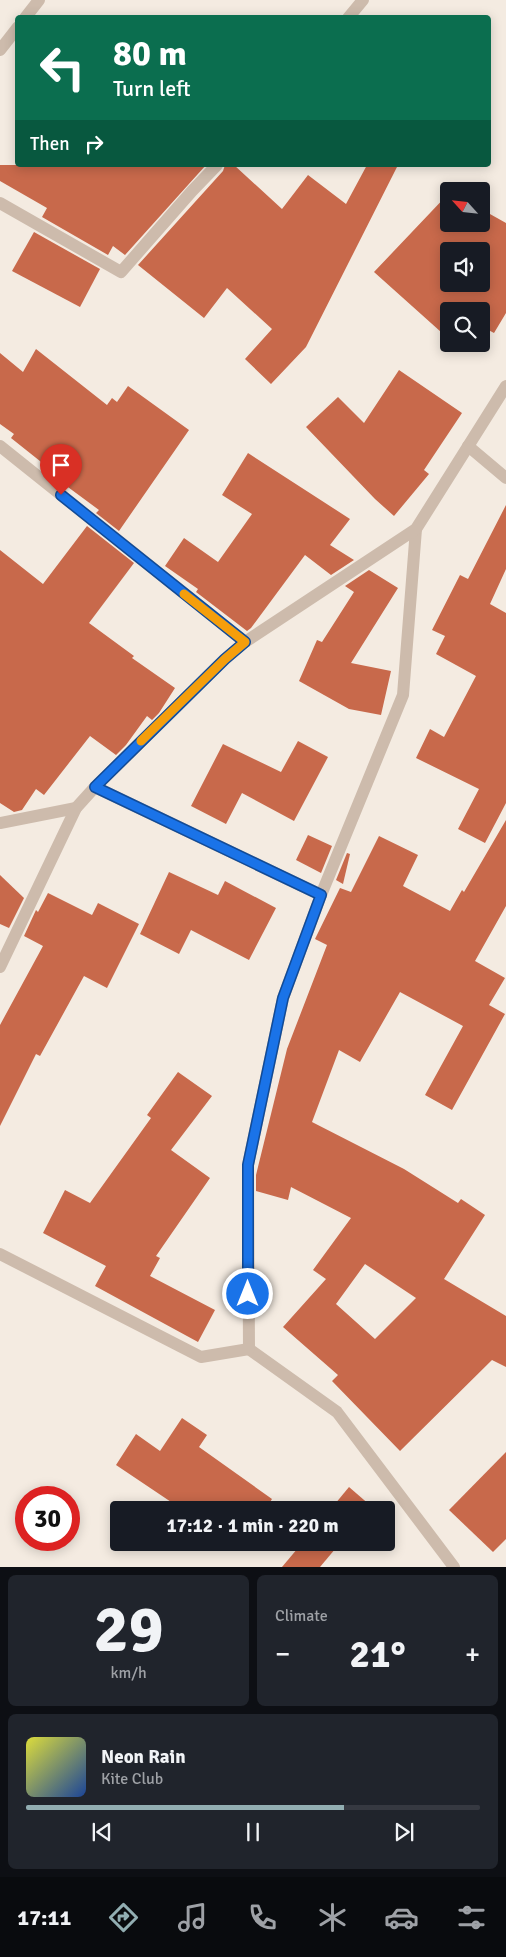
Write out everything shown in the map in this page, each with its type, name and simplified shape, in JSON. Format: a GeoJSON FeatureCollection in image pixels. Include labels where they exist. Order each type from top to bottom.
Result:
{"type":"FeatureCollection","features":[{"type":"Feature","properties":{"kind":"street"},"geometry":{"type":"LineString","coordinates":[[27,15],[39,0]]}},
{"type":"Feature","properties":{"kind":"street"},"geometry":{"type":"LineString","coordinates":[[350,15],[363,0]]}},
{"type":"Feature","properties":{"kind":"street"},"geometry":{"type":"LineString","coordinates":[[0,50],[15,32]]}},
{"type":"Feature","properties":{"kind":"street"},"geometry":{"type":"LineString","coordinates":[[0,203],[120,272],[215,167]]}},
{"type":"Feature","properties":{"kind":"street"},"geometry":{"type":"LineString","coordinates":[[0,967],[76,808],[225,659],[245,642],[416,529],[506,386]]}},
{"type":"Feature","properties":{"kind":"street"},"geometry":{"type":"LineString","coordinates":[[0,446],[245,642]]}},
{"type":"Feature","properties":{"kind":"street"},"geometry":{"type":"LineString","coordinates":[[468,446],[506,478]]}},
{"type":"Feature","properties":{"kind":"street"},"geometry":{"type":"LineString","coordinates":[[249,1349],[248,1165],[283,998],[321,895],[403,695],[416,529]]}},
{"type":"Feature","properties":{"kind":"street"},"geometry":{"type":"LineString","coordinates":[[95,787],[321,895]]}},
{"type":"Feature","properties":{"kind":"street"},"geometry":{"type":"LineString","coordinates":[[0,823],[76,808]]}},
{"type":"Feature","properties":{"kind":"street"},"geometry":{"type":"LineString","coordinates":[[0,1254],[201,1357],[249,1349],[338,1412],[454,1567]]}},
{"type":"Feature","properties":{"kind":"building"},"geometry":{"type":"Polygon","coordinates":[[[0,165],[15,165],[15,167],[204,167],[125,255],[113,246],[108,255],[42,217],[47,208],[0,181],[0,165]]]}},
{"type":"Feature","properties":{"kind":"building"},"geometry":{"type":"Polygon","coordinates":[[[224,167],[236,167],[282,209],[308,175],[346,204],[366,167],[397,167],[306,347],[271,384],[245,359],[272,329],[227,288],[204,318],[138,265],[223,171],[224,167]]]}},
{"type":"Feature","properties":{"kind":"building"},"geometry":{"type":"Polygon","coordinates":[[[440,202],[440,232],[490,232],[490,214],[506,223],[506,313],[494,333],[490,331],[490,302],[440,302],[440,331],[374,272],[440,202]]]}},
{"type":"Feature","properties":{"kind":"building"},"geometry":{"type":"Polygon","coordinates":[[[34,232],[100,269],[80,307],[12,271],[34,232]]]}},
{"type":"Feature","properties":{"kind":"building"},"geometry":{"type":"Polygon","coordinates":[[[36,349],[107,405],[112,398],[117,402],[128,386],[189,430],[119,531],[96,513],[99,510],[53,476],[55,473],[11,438],[14,434],[0,424],[0,353],[23,372],[36,349]]]}},
{"type":"Feature","properties":{"kind":"building"},"geometry":{"type":"Polygon","coordinates":[[[399,370],[462,413],[424,470],[429,474],[394,516],[375,499],[306,427],[338,397],[364,423],[399,370]]]}},
{"type":"Feature","properties":{"kind":"building"},"geometry":{"type":"Polygon","coordinates":[[[248,453],[350,519],[330,545],[354,560],[331,575],[305,555],[247,631],[196,592],[198,589],[165,566],[184,538],[218,562],[252,514],[222,495],[248,453]]]}},
{"type":"Feature","properties":{"kind":"building"},"geometry":{"type":"Polygon","coordinates":[[[506,505],[506,569],[490,604],[506,613],[506,803],[485,843],[458,829],[479,789],[416,758],[430,729],[444,737],[476,676],[436,654],[445,636],[432,630],[460,575],[468,579],[506,505]]]}},
{"type":"Feature","properties":{"kind":"building"},"geometry":{"type":"Polygon","coordinates":[[[87,526],[134,563],[89,623],[134,656],[132,658],[175,688],[159,713],[152,720],[147,716],[126,745],[116,755],[90,736],[44,795],[36,789],[22,810],[14,812],[0,803],[0,550],[43,584],[87,526]]]}},
{"type":"Feature","properties":{"kind":"building"},"geometry":{"type":"Polygon","coordinates":[[[369,570],[398,588],[351,663],[391,671],[381,715],[349,709],[299,681],[317,640],[322,642],[354,592],[345,586],[369,570]]]}},
{"type":"Feature","properties":{"kind":"building"},"geometry":{"type":"Polygon","coordinates":[[[298,741],[328,757],[294,821],[242,793],[226,824],[191,806],[223,744],[281,772],[298,741]]]}},
{"type":"Feature","properties":{"kind":"building"},"geometry":{"type":"Polygon","coordinates":[[[506,820],[506,906],[475,961],[505,978],[489,1005],[505,1014],[452,1110],[425,1095],[463,1026],[400,992],[360,1062],[339,1050],[312,1122],[404,1169],[458,1203],[461,1199],[485,1215],[444,1279],[506,1316],[506,1367],[492,1360],[400,1451],[332,1381],[338,1375],[283,1327],[326,1279],[313,1270],[351,1218],[291,1187],[288,1200],[256,1191],[256,1175],[287,1049],[327,945],[315,939],[340,888],[351,892],[379,836],[418,855],[403,886],[450,911],[462,890],[464,892],[506,820]],[[365,1264],[336,1304],[375,1339],[416,1298],[365,1264]]]}},
{"type":"Feature","properties":{"kind":"building"},"geometry":{"type":"Polygon","coordinates":[[[308,835],[332,846],[321,873],[296,860],[308,835]]]}},
{"type":"Feature","properties":{"kind":"building"},"geometry":{"type":"Polygon","coordinates":[[[347,853],[350,854],[343,884],[336,880],[347,853]]]}},
{"type":"Feature","properties":{"kind":"building"},"geometry":{"type":"Polygon","coordinates":[[[169,872],[218,895],[225,881],[276,908],[249,960],[191,930],[179,954],[140,934],[169,872]]]}},
{"type":"Feature","properties":{"kind":"building"},"geometry":{"type":"Polygon","coordinates":[[[0,875],[24,898],[9,928],[0,924],[0,875]]]}},
{"type":"Feature","properties":{"kind":"building"},"geometry":{"type":"Polygon","coordinates":[[[48,893],[92,915],[98,903],[139,924],[107,988],[84,976],[40,1056],[36,1054],[0,1126],[0,1025],[43,946],[24,936],[36,910],[38,912],[48,893]]]}},
{"type":"Feature","properties":{"kind":"building"},"geometry":{"type":"Polygon","coordinates":[[[178,1072],[212,1096],[171,1150],[210,1178],[156,1256],[160,1258],[150,1276],[215,1310],[198,1342],[95,1286],[106,1266],[43,1233],[65,1190],[90,1203],[151,1118],[147,1115],[178,1072]]]}},
{"type":"Feature","properties":{"kind":"building"},"geometry":{"type":"Polygon","coordinates":[[[182,1418],[207,1435],[199,1447],[272,1499],[271,1501],[170,1501],[116,1465],[136,1434],[160,1451],[182,1418]]]}},
{"type":"Feature","properties":{"kind":"building"},"geometry":{"type":"Polygon","coordinates":[[[506,1452],[506,1539],[493,1552],[449,1510],[506,1452]]]}},
{"type":"Feature","properties":{"kind":"building"},"geometry":{"type":"Polygon","coordinates":[[[349,1487],[365,1501],[337,1501],[349,1487]]]}},
{"type":"Feature","properties":{"kind":"building"},"geometry":{"type":"Polygon","coordinates":[[[295,1551],[333,1551],[320,1567],[282,1567],[295,1551]]]}},
{"type":"Feature","properties":{"kind":"slow traffic"},"geometry":{"type":"LineString","coordinates":[[141,741],[245,642],[184,594]]}},
{"type":"Feature","properties":{"kind":"route"},"geometry":{"type":"LineString","coordinates":[[61,495],[245,642],[225,659],[95,787],[321,895],[283,998],[248,1165],[248,1294]]}}]}
